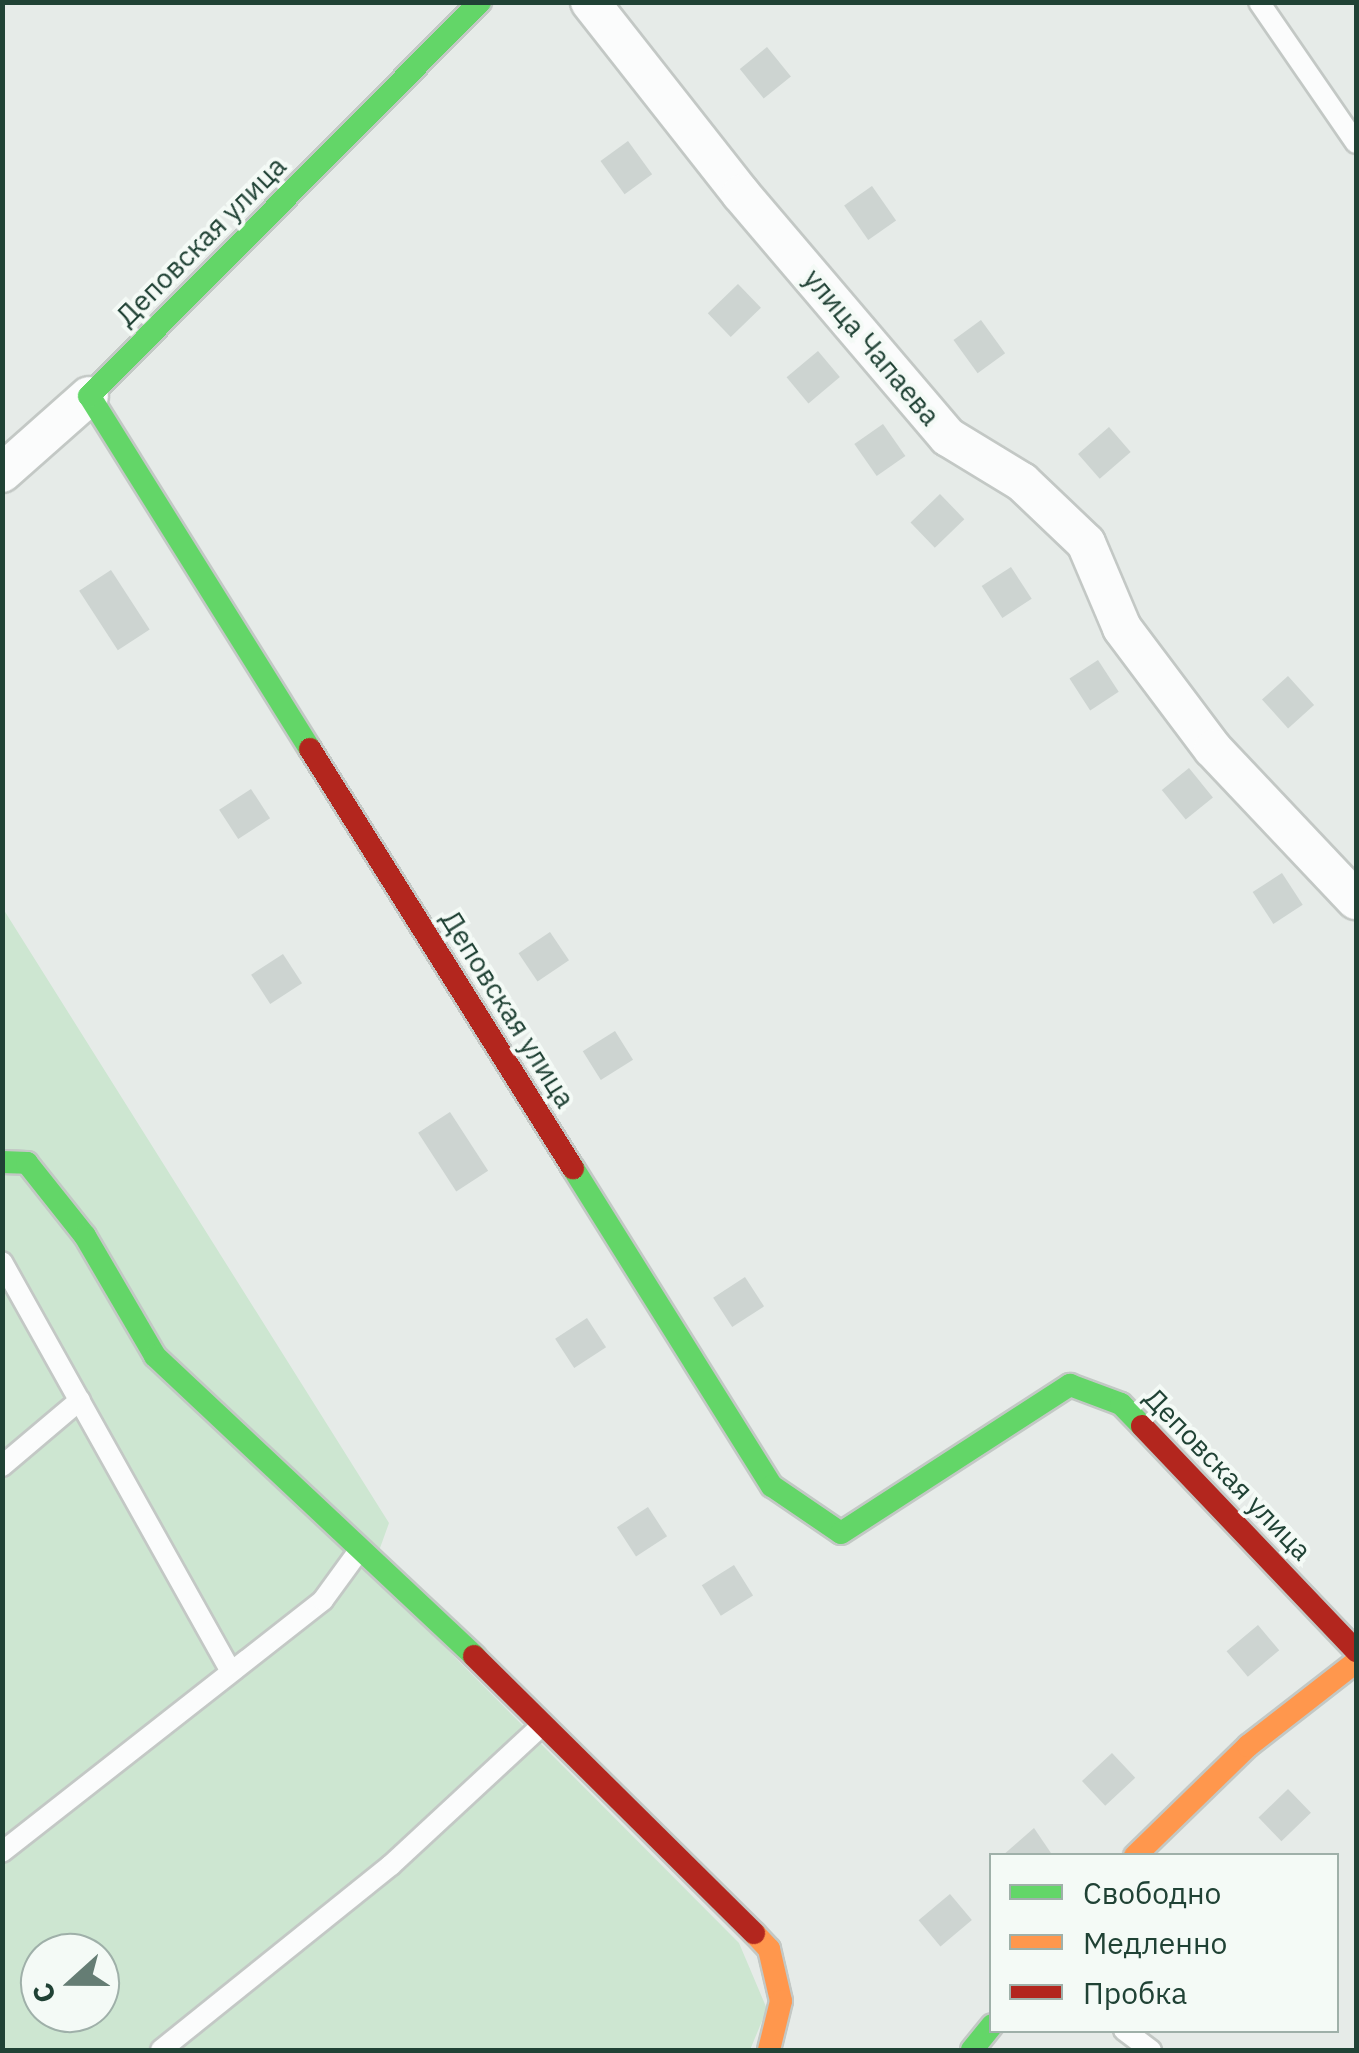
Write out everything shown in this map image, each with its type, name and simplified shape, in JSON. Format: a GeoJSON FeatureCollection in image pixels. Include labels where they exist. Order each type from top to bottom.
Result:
{"type":"FeatureCollection","features":[{"type":"Feature","properties":{"kind":"street","name":"Деповская улица"},"geometry":{"type":"LineString","coordinates":[[480,2],[89,396],[772,1486],[841,1533],[1070,1385],[1120,1404],[1356,1651]]}},
{"type":"Feature","properties":{"kind":"street","name":"улица Чапаева"},"geometry":{"type":"LineString","coordinates":[[590,2],[742,194],[948,437],[1022,482],[1086,543],[1122,628],[1212,749],[1356,900]]}},
{"type":"Feature","properties":{"kind":"street"},"geometry":{"type":"LineString","coordinates":[[2,473],[89,396]]}},
{"type":"Feature","properties":{"kind":"street"},"geometry":{"type":"LineString","coordinates":[[2,1162],[27,1163],[85,1236],[155,1356],[546,1722],[769,1948],[781,2001],[770,2050]]}},
{"type":"Feature","properties":{"kind":"street"},"geometry":{"type":"LineString","coordinates":[[1138,1853],[1248,1746],[1356,1662]]}},
{"type":"Feature","properties":{"kind":"street"},"geometry":{"type":"LineString","coordinates":[[972,2050],[989,2030]]}},
{"type":"Feature","properties":{"kind":"lane"},"geometry":{"type":"LineString","coordinates":[[1259,2],[1356,142]]}},
{"type":"Feature","properties":{"kind":"lane"},"geometry":{"type":"LineString","coordinates":[[2,1262],[229,1668]]}},
{"type":"Feature","properties":{"kind":"lane"},"geometry":{"type":"LineString","coordinates":[[2,1466],[80,1400]]}},
{"type":"Feature","properties":{"kind":"lane"},"geometry":{"type":"LineString","coordinates":[[2,1852],[229,1668],[322,1600],[362,1546]]}},
{"type":"Feature","properties":{"kind":"lane"},"geometry":{"type":"LineString","coordinates":[[161,2050],[392,1865],[546,1722]]}},
{"type":"Feature","properties":{"kind":"lane"},"geometry":{"type":"LineString","coordinates":[[1128,2033],[1151,2050]]}},
{"type":"Feature","properties":{"kind":"green space"},"geometry":{"type":"Polygon","coordinates":[[[2,907],[389,1523],[371,1573],[739,1943],[767,2009],[750,2050],[3,2050],[2,907]]]}},
{"type":"Feature","properties":{"kind":"building"},"geometry":{"type":"Polygon","coordinates":[[[767,47],[791,77],[764,99],[740,69],[767,47]]]}},
{"type":"Feature","properties":{"kind":"building"},"geometry":{"type":"Polygon","coordinates":[[[628,141],[652,174],[625,194],[600,161],[628,141]]]}},
{"type":"Feature","properties":{"kind":"building"},"geometry":{"type":"Polygon","coordinates":[[[872,186],[896,220],[868,240],[844,206],[872,186]]]}},
{"type":"Feature","properties":{"kind":"building"},"geometry":{"type":"Polygon","coordinates":[[[738,284],[761,308],[731,337],[708,313],[738,284]]]}},
{"type":"Feature","properties":{"kind":"building"},"geometry":{"type":"Polygon","coordinates":[[[981,320],[1005,353],[978,373],[953,340],[981,320]]]}},
{"type":"Feature","properties":{"kind":"building"},"geometry":{"type":"Polygon","coordinates":[[[818,351],[840,377],[808,403],[787,377],[818,351]]]}},
{"type":"Feature","properties":{"kind":"building"},"geometry":{"type":"Polygon","coordinates":[[[883,424],[905,456],[877,476],[854,444],[883,424]]]}},
{"type":"Feature","properties":{"kind":"building"},"geometry":{"type":"Polygon","coordinates":[[[1109,427],[1131,452],[1100,479],[1078,454],[1109,427]]]}},
{"type":"Feature","properties":{"kind":"building"},"geometry":{"type":"Polygon","coordinates":[[[940,494],[964,519],[935,548],[911,522],[940,494]]]}},
{"type":"Feature","properties":{"kind":"building"},"geometry":{"type":"Polygon","coordinates":[[[1011,567],[1032,599],[1002,618],[982,586],[1011,567]]]}},
{"type":"Feature","properties":{"kind":"building"},"geometry":{"type":"Polygon","coordinates":[[[111,570],[150,630],[118,650],[79,591],[111,570]]]}},
{"type":"Feature","properties":{"kind":"building"},"geometry":{"type":"Polygon","coordinates":[[[1098,660],[1119,692],[1090,710],[1069,679],[1098,660]]]}},
{"type":"Feature","properties":{"kind":"building"},"geometry":{"type":"Polygon","coordinates":[[[1288,676],[1314,705],[1288,728],[1262,699],[1288,676]]]}},
{"type":"Feature","properties":{"kind":"building"},"geometry":{"type":"Polygon","coordinates":[[[1189,768],[1213,798],[1186,820],[1162,790],[1189,768]]]}},
{"type":"Feature","properties":{"kind":"building"},"geometry":{"type":"Polygon","coordinates":[[[251,789],[270,818],[238,839],[219,810],[251,789]]]}},
{"type":"Feature","properties":{"kind":"building"},"geometry":{"type":"Polygon","coordinates":[[[1282,873],[1303,905],[1273,924],[1253,892],[1282,873]]]}},
{"type":"Feature","properties":{"kind":"building"},"geometry":{"type":"Polygon","coordinates":[[[550,932],[569,960],[538,981],[518,953],[550,932]]]}},
{"type":"Feature","properties":{"kind":"building"},"geometry":{"type":"Polygon","coordinates":[[[283,954],[302,983],[270,1004],[251,975],[283,954]]]}},
{"type":"Feature","properties":{"kind":"building"},"geometry":{"type":"Polygon","coordinates":[[[615,1031],[633,1060],[601,1080],[583,1051],[615,1031]]]}},
{"type":"Feature","properties":{"kind":"building"},"geometry":{"type":"Polygon","coordinates":[[[450,1112],[488,1171],[456,1191],[418,1133],[450,1112]]]}},
{"type":"Feature","properties":{"kind":"building"},"geometry":{"type":"Polygon","coordinates":[[[745,1277],[764,1306],[732,1327],[713,1298],[745,1277]]]}},
{"type":"Feature","properties":{"kind":"building"},"geometry":{"type":"Polygon","coordinates":[[[587,1318],[606,1347],[574,1368],[555,1339],[587,1318]]]}},
{"type":"Feature","properties":{"kind":"building"},"geometry":{"type":"Polygon","coordinates":[[[648,1507],[667,1536],[636,1557],[617,1527],[648,1507]]]}},
{"type":"Feature","properties":{"kind":"building"},"geometry":{"type":"Polygon","coordinates":[[[734,1565],[753,1596],[721,1616],[702,1585],[734,1565]]]}},
{"type":"Feature","properties":{"kind":"building"},"geometry":{"type":"Polygon","coordinates":[[[1258,1625],[1279,1650],[1248,1677],[1227,1651],[1258,1625]]]}},
{"type":"Feature","properties":{"kind":"building"},"geometry":{"type":"Polygon","coordinates":[[[1112,1753],[1135,1778],[1105,1806],[1082,1781],[1112,1753]]]}},
{"type":"Feature","properties":{"kind":"building"},"geometry":{"type":"Polygon","coordinates":[[[1288,1789],[1311,1813],[1281,1841],[1259,1817],[1288,1789]]]}},
{"type":"Feature","properties":{"kind":"building"},"geometry":{"type":"Polygon","coordinates":[[[1034,1828],[1051,1853],[1005,1853],[1034,1828]]]}},
{"type":"Feature","properties":{"kind":"building"},"geometry":{"type":"Polygon","coordinates":[[[950,1894],[972,1920],[940,1946],[919,1920],[950,1894]]]}},
{"type":"Feature","properties":{"kind":"traffic: fast"},"geometry":{"type":"LineString","coordinates":[[310,749],[89,396],[480,2]]}},
{"type":"Feature","properties":{"kind":"traffic: fast"},"geometry":{"type":"LineString","coordinates":[[2,1162],[27,1163],[85,1236],[155,1356],[474,1656]]}},
{"type":"Feature","properties":{"kind":"traffic: fast"},"geometry":{"type":"LineString","coordinates":[[573,1168],[772,1486],[841,1533],[1070,1385],[1121,1404],[1142,1426]]}},
{"type":"Feature","properties":{"kind":"traffic: fast"},"geometry":{"type":"LineString","coordinates":[[972,2050],[989,2029]]}},
{"type":"Feature","properties":{"kind":"traffic: slow"},"geometry":{"type":"LineString","coordinates":[[1138,1853],[1248,1746],[1356,1662]]}},
{"type":"Feature","properties":{"kind":"traffic: slow"},"geometry":{"type":"LineString","coordinates":[[754,1933],[769,1949],[781,2001],[769,2050]]}},
{"type":"Feature","properties":{"kind":"traffic: jam"},"geometry":{"type":"LineString","coordinates":[[310,749],[573,1168]]}},
{"type":"Feature","properties":{"kind":"traffic: jam"},"geometry":{"type":"LineString","coordinates":[[1142,1426],[1356,1651]]}},
{"type":"Feature","properties":{"kind":"traffic: jam"},"geometry":{"type":"LineString","coordinates":[[474,1656],[754,1933]]}}]}
